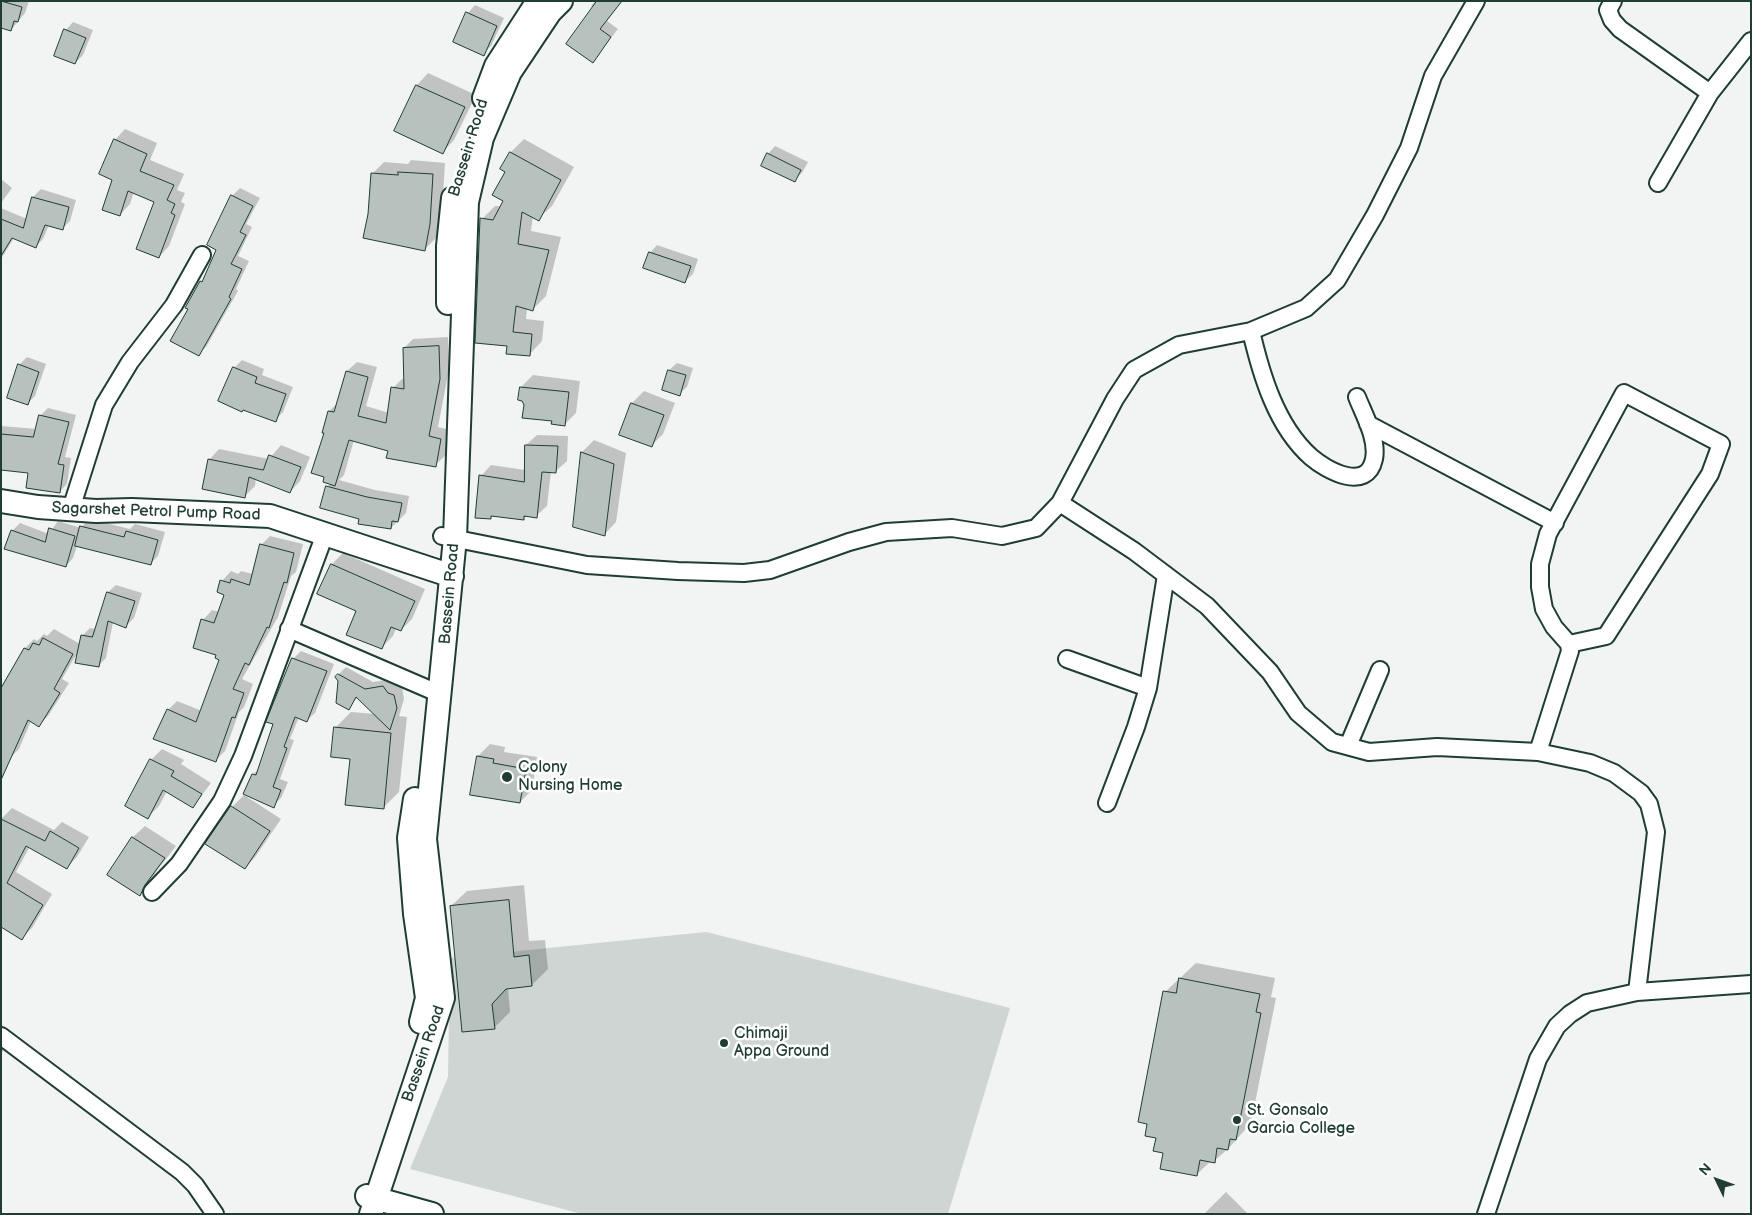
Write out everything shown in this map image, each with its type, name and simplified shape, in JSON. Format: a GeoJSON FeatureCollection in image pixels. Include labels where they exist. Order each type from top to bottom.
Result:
{"type":"FeatureCollection","features":[{"type":"Feature","properties":{"kind":"main road","name":"Bassein Road"},"geometry":{"type":"LineString","coordinates":[[449,537],[448,246],[453,196],[471,134],[496,66],[538,1]]}},
{"type":"Feature","properties":{"kind":"main road","name":"Bassein Road"},"geometry":{"type":"LineString","coordinates":[[432,1214],[370,1208],[427,998],[415,914],[409,838],[433,691],[449,537],[467,202],[482,138],[510,72],[550,12],[561,1]]}},
{"type":"Feature","properties":{"kind":"main road","name":"Sagarshet Petrol Pump Road"},"geometry":{"type":"LineString","coordinates":[[1,501],[71,509],[270,516],[444,574]]}},
{"type":"Feature","properties":{"kind":"street"},"geometry":{"type":"LineString","coordinates":[[449,537],[586,565],[678,572],[744,573],[770,570],[849,542],[886,532],[952,528],[1002,536],[1036,528],[1060,504],[1114,399],[1134,370],[1179,345],[1251,331],[1306,308],[1337,280],[1375,216],[1409,148],[1433,76],[1476,1]]}},
{"type":"Feature","properties":{"kind":"street"},"geometry":{"type":"LineString","coordinates":[[1613,1],[1608,10],[1612,20],[1620,29],[1710,93]]}},
{"type":"Feature","properties":{"kind":"street"},"geometry":{"type":"LineString","coordinates":[[1658,183],[1710,93],[1751,40]]}},
{"type":"Feature","properties":{"kind":"street"},"geometry":{"type":"LineString","coordinates":[[71,509],[104,405],[130,362],[174,305],[202,255]]}},
{"type":"Feature","properties":{"kind":"street"},"geometry":{"type":"LineString","coordinates":[[1251,331],[1260,369],[1274,402],[1292,435],[1311,457],[1335,473],[1350,477],[1360,476],[1368,470],[1374,460],[1368,424],[1357,397]]}},
{"type":"Feature","properties":{"kind":"street"},"geometry":{"type":"LineString","coordinates":[[1538,752],[1567,664],[1569,644],[1548,618],[1540,587],[1540,564],[1548,534],[1624,393],[1720,444],[1710,474],[1606,636],[1569,644]]}},
{"type":"Feature","properties":{"kind":"street"},"geometry":{"type":"LineString","coordinates":[[1368,424],[1554,523]]}},
{"type":"Feature","properties":{"kind":"street"},"geometry":{"type":"LineString","coordinates":[[1060,504],[1134,551],[1207,606],[1270,672],[1298,713],[1332,742],[1369,752],[1437,747],[1538,752],[1590,763],[1614,773],[1641,793],[1649,804],[1656,832],[1638,992]]}},
{"type":"Feature","properties":{"kind":"street"},"geometry":{"type":"LineString","coordinates":[[152,892],[179,864],[222,801],[243,756],[325,534]]}},
{"type":"Feature","properties":{"kind":"street"},"geometry":{"type":"LineString","coordinates":[[1107,803],[1136,727],[1148,688],[1166,575]]}},
{"type":"Feature","properties":{"kind":"street"},"geometry":{"type":"LineString","coordinates":[[289,629],[433,691]]}},
{"type":"Feature","properties":{"kind":"street"},"geometry":{"type":"LineString","coordinates":[[1067,659],[1148,688]]}},
{"type":"Feature","properties":{"kind":"street"},"geometry":{"type":"LineString","coordinates":[[1348,746],[1380,670]]}},
{"type":"Feature","properties":{"kind":"street"},"geometry":{"type":"LineString","coordinates":[[1486,1214],[1538,1060],[1558,1026],[1570,1014],[1587,1003],[1638,992],[1751,984]]}},
{"type":"Feature","properties":{"kind":"street"},"geometry":{"type":"LineString","coordinates":[[1,1036],[182,1172],[196,1185],[215,1214]]}},
{"type":"Feature","properties":{"kind":"shaded area","name":"Chimaji Appa Ground"},"geometry":{"type":"Polygon","coordinates":[[[706,932],[1010,1008],[948,1214],[582,1214],[410,1169],[448,1077],[450,958],[706,932]]]}},
{"type":"Feature","properties":{"kind":"building"},"geometry":{"type":"Polygon","coordinates":[[[1,1],[22,7],[18,22],[14,21],[11,31],[1,28],[1,1]]]}},
{"type":"Feature","properties":{"kind":"building"},"geometry":{"type":"Polygon","coordinates":[[[597,1],[622,1],[600,29],[611,37],[593,63],[566,44],[597,1]]]}},
{"type":"Feature","properties":{"kind":"building"},"geometry":{"type":"Polygon","coordinates":[[[466,12],[497,26],[484,56],[453,42],[466,12]]]}},
{"type":"Feature","properties":{"kind":"building"},"geometry":{"type":"Polygon","coordinates":[[[64,29],[86,38],[75,64],[54,56],[64,29]]]}},
{"type":"Feature","properties":{"kind":"building"},"geometry":{"type":"Polygon","coordinates":[[[416,85],[465,107],[443,154],[394,131],[416,85]]]}},
{"type":"Feature","properties":{"kind":"building"},"geometry":{"type":"Polygon","coordinates":[[[114,139],[147,154],[140,171],[174,185],[167,200],[175,204],[171,213],[175,215],[159,258],[136,249],[154,202],[128,191],[120,216],[102,210],[112,180],[99,174],[114,139]]]}},
{"type":"Feature","properties":{"kind":"building"},"geometry":{"type":"Polygon","coordinates":[[[510,152],[561,180],[539,221],[522,212],[518,244],[549,250],[533,311],[516,306],[513,332],[532,334],[530,356],[506,354],[507,346],[475,343],[480,218],[493,220],[503,201],[492,195],[505,172],[500,169],[510,152]]]}},
{"type":"Feature","properties":{"kind":"building"},"geometry":{"type":"Polygon","coordinates":[[[767,153],[801,170],[795,182],[761,166],[767,153]]]}},
{"type":"Feature","properties":{"kind":"building"},"geometry":{"type":"Polygon","coordinates":[[[398,172],[433,174],[430,224],[425,251],[363,238],[368,214],[371,173],[398,175],[398,172]]]}},
{"type":"Feature","properties":{"kind":"building"},"geometry":{"type":"Polygon","coordinates":[[[231,195],[253,206],[240,232],[246,235],[231,264],[242,269],[229,297],[231,299],[199,356],[170,341],[188,309],[185,308],[200,281],[202,282],[216,250],[207,245],[231,195]]]}},
{"type":"Feature","properties":{"kind":"building"},"geometry":{"type":"Polygon","coordinates":[[[32,197],[69,207],[63,230],[45,225],[36,248],[12,238],[1,256],[1,219],[23,228],[32,197]]]}},
{"type":"Feature","properties":{"kind":"building"},"geometry":{"type":"Polygon","coordinates":[[[649,252],[691,266],[685,283],[643,268],[649,252]]]}},
{"type":"Feature","properties":{"kind":"building"},"geometry":{"type":"Polygon","coordinates":[[[439,346],[440,379],[429,436],[441,439],[436,467],[386,458],[388,451],[349,440],[335,486],[323,482],[324,477],[311,473],[324,433],[322,433],[328,411],[334,412],[346,371],[368,377],[358,416],[386,423],[391,387],[404,389],[403,348],[439,346]]]}},
{"type":"Feature","properties":{"kind":"building"},"geometry":{"type":"Polygon","coordinates":[[[18,364],[39,372],[28,405],[7,398],[18,364]]]}},
{"type":"Feature","properties":{"kind":"building"},"geometry":{"type":"Polygon","coordinates":[[[233,367],[257,377],[255,383],[286,394],[276,422],[243,410],[242,412],[218,401],[233,367]]]}},
{"type":"Feature","properties":{"kind":"building"},"geometry":{"type":"Polygon","coordinates":[[[668,370],[686,375],[680,396],[662,390],[668,370]]]}},
{"type":"Feature","properties":{"kind":"building"},"geometry":{"type":"Polygon","coordinates":[[[520,387],[569,392],[565,426],[551,424],[552,421],[522,418],[524,405],[522,401],[518,400],[520,387]]]}},
{"type":"Feature","properties":{"kind":"building"},"geometry":{"type":"Polygon","coordinates":[[[631,403],[664,415],[652,447],[619,435],[631,403]]]}},
{"type":"Feature","properties":{"kind":"building"},"geometry":{"type":"Polygon","coordinates":[[[39,415],[69,422],[58,464],[64,465],[60,493],[26,488],[28,473],[1,470],[1,434],[33,437],[39,415]]]}},
{"type":"Feature","properties":{"kind":"building"},"geometry":{"type":"Polygon","coordinates":[[[525,445],[558,446],[556,473],[542,472],[537,518],[524,516],[524,520],[491,516],[491,519],[475,518],[479,475],[524,482],[525,445]]]}},
{"type":"Feature","properties":{"kind":"building"},"geometry":{"type":"Polygon","coordinates":[[[581,452],[614,464],[605,536],[573,527],[581,452]]]}},
{"type":"Feature","properties":{"kind":"building"},"geometry":{"type":"Polygon","coordinates":[[[269,455],[301,467],[290,493],[249,477],[245,498],[202,489],[208,459],[263,470],[269,455]]]}},
{"type":"Feature","properties":{"kind":"building"},"geometry":{"type":"Polygon","coordinates":[[[326,486],[367,497],[402,503],[398,522],[392,521],[391,529],[358,524],[359,519],[320,508],[326,486]]]}},
{"type":"Feature","properties":{"kind":"building"},"geometry":{"type":"Polygon","coordinates":[[[80,526],[124,537],[126,531],[158,540],[151,565],[75,546],[80,526]]]}},
{"type":"Feature","properties":{"kind":"building"},"geometry":{"type":"Polygon","coordinates":[[[49,528],[75,536],[66,567],[4,549],[11,530],[45,542],[49,528]]]}},
{"type":"Feature","properties":{"kind":"building"},"geometry":{"type":"Polygon","coordinates":[[[260,544],[294,553],[287,583],[284,582],[269,628],[267,627],[249,665],[245,663],[233,689],[244,693],[235,718],[232,717],[216,762],[153,739],[167,709],[196,722],[219,660],[215,658],[216,655],[193,648],[201,619],[214,623],[224,595],[217,592],[220,580],[230,583],[231,579],[249,585],[260,544]]]}},
{"type":"Feature","properties":{"kind":"building"},"geometry":{"type":"Polygon","coordinates":[[[331,564],[415,601],[401,631],[391,627],[382,649],[346,635],[356,611],[317,594],[331,564]]]}},
{"type":"Feature","properties":{"kind":"building"},"geometry":{"type":"Polygon","coordinates":[[[107,592],[135,601],[126,628],[108,621],[99,667],[75,663],[81,635],[92,637],[107,592]]]}},
{"type":"Feature","properties":{"kind":"building"},"geometry":{"type":"Polygon","coordinates":[[[43,638],[73,654],[54,689],[60,693],[39,727],[28,720],[1,780],[1,688],[24,648],[29,650],[33,643],[39,645],[43,638]]]}},
{"type":"Feature","properties":{"kind":"building"},"geometry":{"type":"Polygon","coordinates":[[[292,658],[327,671],[307,722],[295,717],[284,747],[287,748],[273,787],[281,790],[274,808],[243,794],[252,774],[256,775],[273,724],[266,722],[292,658]]]}},
{"type":"Feature","properties":{"kind":"building"},"geometry":{"type":"Polygon","coordinates":[[[338,674],[365,689],[383,686],[388,693],[394,695],[397,708],[390,730],[356,697],[349,710],[336,703],[338,681],[335,677],[338,674]]]}},
{"type":"Feature","properties":{"kind":"building"},"geometry":{"type":"Polygon","coordinates":[[[334,727],[391,733],[384,809],[345,805],[350,759],[331,757],[334,727]]]}},
{"type":"Feature","properties":{"kind":"building"},"geometry":{"type":"Polygon","coordinates":[[[477,756],[494,759],[493,763],[526,769],[520,803],[470,795],[477,756]]]}},
{"type":"Feature","properties":{"kind":"building"},"geometry":{"type":"Polygon","coordinates":[[[150,759],[174,771],[171,776],[202,794],[193,808],[163,790],[148,819],[125,806],[150,759]]]}},
{"type":"Feature","properties":{"kind":"building"},"geometry":{"type":"Polygon","coordinates":[[[231,806],[270,831],[245,869],[205,844],[231,806]]]}},
{"type":"Feature","properties":{"kind":"building"},"geometry":{"type":"Polygon","coordinates":[[[1,819],[45,841],[50,831],[79,848],[67,869],[26,846],[7,883],[43,905],[22,940],[1,927],[1,819]]]}},
{"type":"Feature","properties":{"kind":"building"},"geometry":{"type":"Polygon","coordinates":[[[132,837],[165,858],[145,885],[140,896],[107,875],[132,837]]]}},
{"type":"Feature","properties":{"kind":"building"},"geometry":{"type":"Polygon","coordinates":[[[509,900],[514,957],[529,955],[532,986],[506,989],[492,1004],[495,1029],[462,1032],[450,906],[509,900]]]}},
{"type":"Feature","properties":{"kind":"building"},"geometry":{"type":"Polygon","coordinates":[[[1179,978],[1260,994],[1256,1012],[1261,1013],[1236,1140],[1230,1139],[1228,1150],[1217,1148],[1215,1163],[1200,1160],[1197,1176],[1160,1169],[1163,1153],[1153,1151],[1156,1138],[1145,1136],[1147,1124],[1138,1122],[1163,991],[1176,993],[1179,978]]]}},
{"type":"Feature","properties":{"kind":"place","name":"Colony Nursing Home"},"geometry":{"type":"Point","coordinates":[507,777]}},
{"type":"Feature","properties":{"kind":"place","name":"Chimaji Appa Ground"},"geometry":{"type":"Point","coordinates":[724,1043]}},
{"type":"Feature","properties":{"kind":"place","name":"St. Gonsalo Garcia College"},"geometry":{"type":"Point","coordinates":[1237,1120]}}]}
